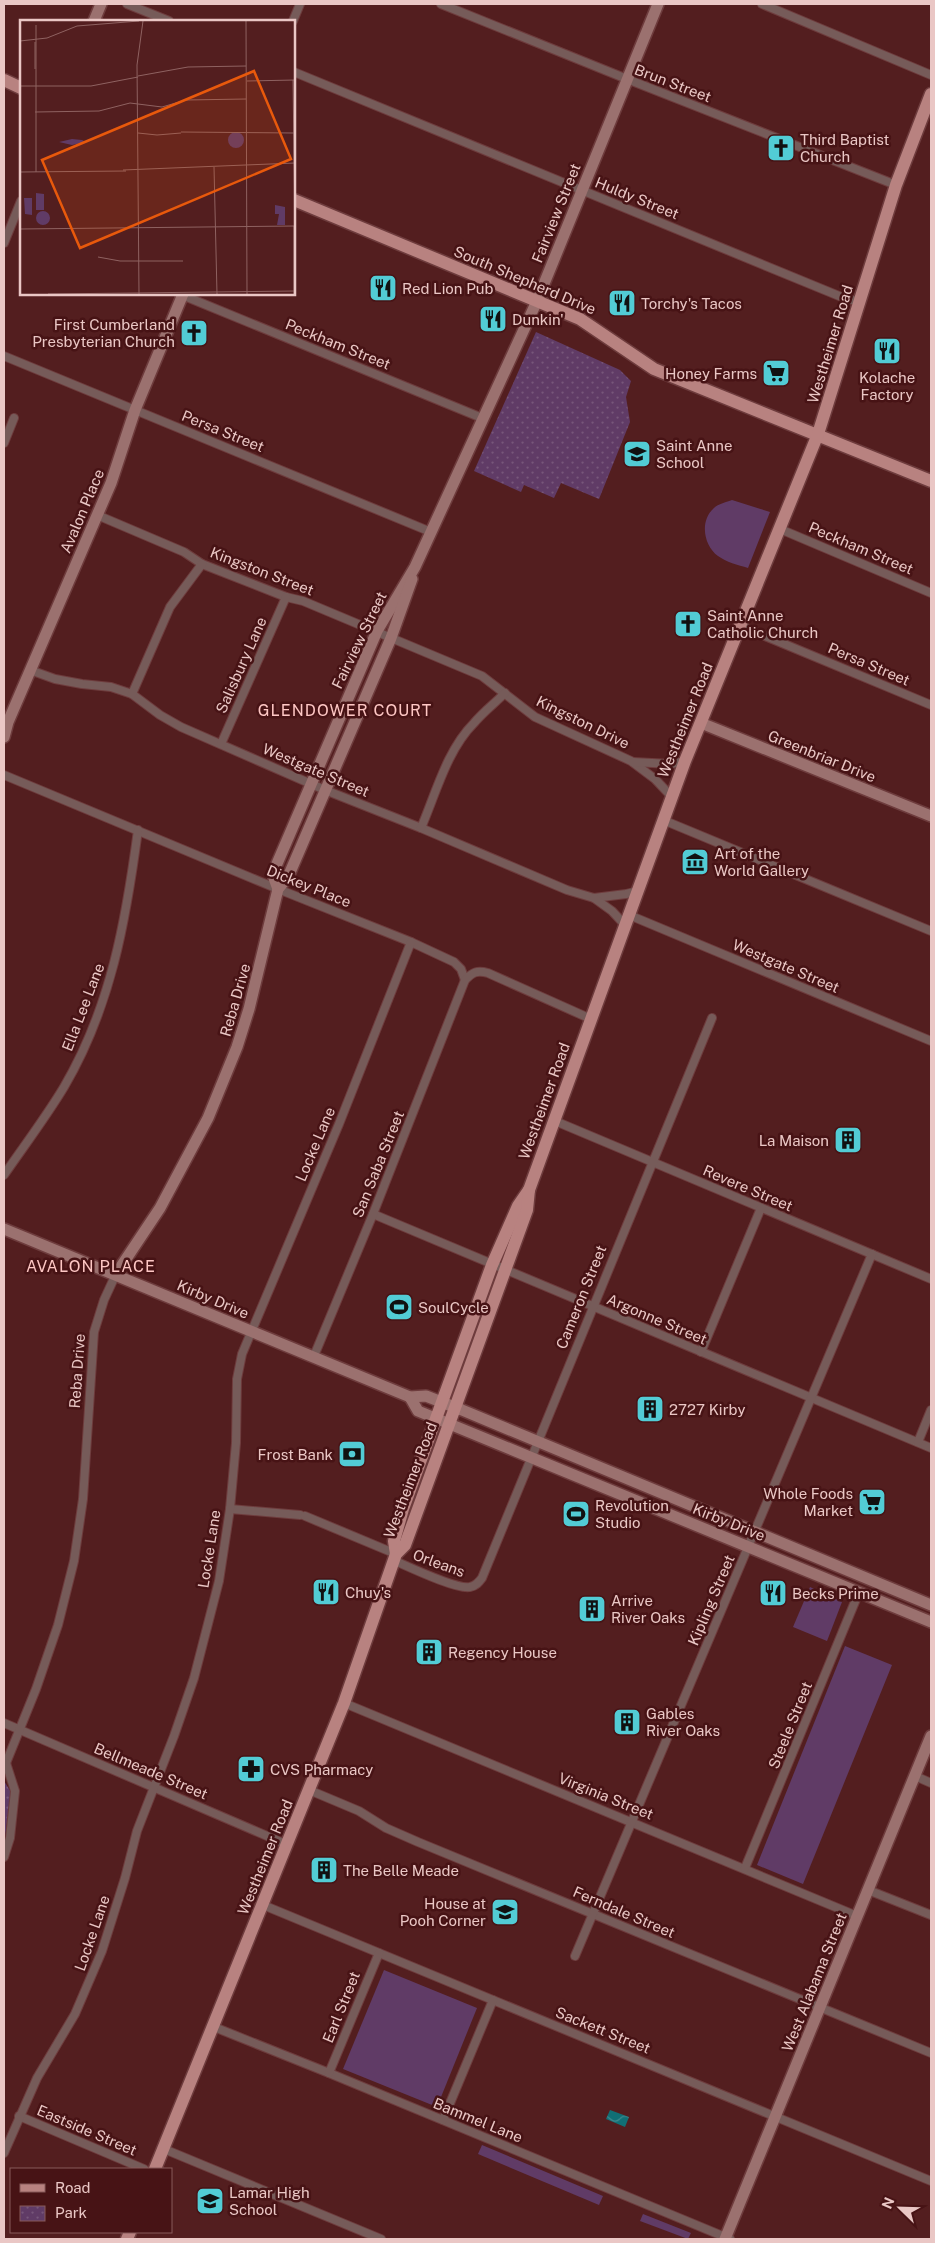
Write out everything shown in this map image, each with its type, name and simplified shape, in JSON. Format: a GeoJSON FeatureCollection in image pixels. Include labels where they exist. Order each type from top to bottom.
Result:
{"type":"FeatureCollection","features":[{"type":"Feature","properties":{"kind":"main road"},"geometry":{"type":"LineString","coordinates":[[4,80],[20,88]]}},
{"type":"Feature","properties":{"kind":"main road","name":"Westheimer Road"},"geometry":{"type":"LineString","coordinates":[[395,1557],[394,1541],[436,1418],[492,1265],[518,1206],[529,1190],[685,761],[818,434],[896,185],[931,94]]}},
{"type":"Feature","properties":{"kind":"main road","name":"South Shepherd Drive"},"geometry":{"type":"LineString","coordinates":[[295,200],[570,314],[595,327],[654,369],[931,481]]}},
{"type":"Feature","properties":{"kind":"main road","name":"Westheimer Road"},"geometry":{"type":"LineString","coordinates":[[156,2168],[344,1703],[395,1557],[405,1545],[527,1210],[529,1190]]}},
{"type":"Feature","properties":{"kind":"street"},"geometry":{"type":"LineString","coordinates":[[94,20],[101,4]]}},
{"type":"Feature","properties":{"kind":"street"},"geometry":{"type":"LineString","coordinates":[[127,4],[167,20]]}},
{"type":"Feature","properties":{"kind":"street"},"geometry":{"type":"LineString","coordinates":[[293,20],[300,4]]}},
{"type":"Feature","properties":{"kind":"street","name":"Brun Street"},"geometry":{"type":"LineString","coordinates":[[441,4],[896,185]]}},
{"type":"Feature","properties":{"kind":"street","name":"Fairview Street"},"geometry":{"type":"LineString","coordinates":[[310,784],[377,631],[415,567],[537,301],[658,4]]}},
{"type":"Feature","properties":{"kind":"street"},"geometry":{"type":"LineString","coordinates":[[762,4],[931,75]]}},
{"type":"Feature","properties":{"kind":"street","name":"Huldy Street"},"geometry":{"type":"LineString","coordinates":[[295,72],[844,298],[860,302]]}},
{"type":"Feature","properties":{"kind":"street"},"geometry":{"type":"LineString","coordinates":[[4,243],[20,203]]}},
{"type":"Feature","properties":{"kind":"street","name":"Avalon Place"},"geometry":{"type":"LineString","coordinates":[[4,737],[30,670],[111,483],[136,410],[182,295]]}},
{"type":"Feature","properties":{"kind":"street","name":"Peckham Street"},"geometry":{"type":"LineString","coordinates":[[184,295],[482,418]]}},
{"type":"Feature","properties":{"kind":"street","name":"Persa Street"},"geometry":{"type":"LineString","coordinates":[[4,356],[431,532]]}},
{"type":"Feature","properties":{"kind":"street"},"geometry":{"type":"LineString","coordinates":[[4,444],[14,418]]}},
{"type":"Feature","properties":{"kind":"street","name":"Kingston Street"},"geometry":{"type":"LineString","coordinates":[[97,515],[184,552],[202,564],[286,597],[303,601],[391,638]]}},
{"type":"Feature","properties":{"kind":"street","name":"Peckham Street"},"geometry":{"type":"LineString","coordinates":[[780,529],[931,593]]}},
{"type":"Feature","properties":{"kind":"street"},"geometry":{"type":"LineString","coordinates":[[132,694],[170,607],[202,564]]}},
{"type":"Feature","properties":{"kind":"street","name":"Fairview Street"},"geometry":{"type":"LineString","coordinates":[[324,790],[391,638],[415,567]]}},
{"type":"Feature","properties":{"kind":"street","name":"Salisbury Lane"},"geometry":{"type":"LineString","coordinates":[[221,744],[286,597]]}},
{"type":"Feature","properties":{"kind":"street","name":"Persa Street"},"geometry":{"type":"LineString","coordinates":[[741,626],[931,705]]}},
{"type":"Feature","properties":{"kind":"street","name":"Kingston Drive"},"geometry":{"type":"LineString","coordinates":[[391,638],[482,676],[535,717],[631,761],[655,779],[672,797]]}},
{"type":"Feature","properties":{"kind":"street","name":"Westgate Street"},"geometry":{"type":"LineString","coordinates":[[30,670],[55,679],[82,684],[111,686],[132,694],[160,715],[181,727],[310,784],[422,828],[567,890],[594,898],[628,921],[931,1041]]}},
{"type":"Feature","properties":{"kind":"street"},"geometry":{"type":"LineString","coordinates":[[422,828],[450,758],[463,736],[473,723],[505,694]]}},
{"type":"Feature","properties":{"kind":"street","name":"Greenbriar Drive"},"geometry":{"type":"LineString","coordinates":[[701,723],[931,816]]}},
{"type":"Feature","properties":{"kind":"street","name":"Kingston Drive"},"geometry":{"type":"LineString","coordinates":[[631,761],[671,764],[685,761]]}},
{"type":"Feature","properties":{"kind":"street","name":"Dickey Place"},"geometry":{"type":"LineString","coordinates":[[4,775],[411,942],[454,962],[461,969],[465,980]]}},
{"type":"Feature","properties":{"kind":"street","name":"Reba Drive"},"geometry":{"type":"LineString","coordinates":[[278,889],[274,878],[276,866],[310,784]]}},
{"type":"Feature","properties":{"kind":"street","name":"Reba Drive"},"geometry":{"type":"LineString","coordinates":[[4,1857],[10,1838],[15,1791],[5,1764],[20,1729],[58,1625],[74,1561],[83,1499],[94,1332],[104,1300],[116,1274],[160,1208],[208,1118],[237,1047],[249,1009],[278,889],[288,877],[324,790]]}},
{"type":"Feature","properties":{"kind":"street"},"geometry":{"type":"LineString","coordinates":[[663,820],[931,931]]}},
{"type":"Feature","properties":{"kind":"street","name":"Ella Lee Lane"},"geometry":{"type":"LineString","coordinates":[[4,1175],[64,1087],[99,1011],[119,948],[138,830]]}},
{"type":"Feature","properties":{"kind":"street","name":"Westgate Street"},"geometry":{"type":"LineString","coordinates":[[594,898],[638,891]]}},
{"type":"Feature","properties":{"kind":"street","name":"Locke Lane"},"geometry":{"type":"LineString","coordinates":[[4,2153],[19,2116],[38,2078],[75,2014],[102,1951],[126,1878],[137,1831],[174,1736],[208,1628],[230,1509],[236,1443],[238,1367],[250,1331],[339,1124],[411,942]]}},
{"type":"Feature","properties":{"kind":"street"},"geometry":{"type":"LineString","coordinates":[[465,980],[472,972],[478,970],[488,973],[591,1019]]}},
{"type":"Feature","properties":{"kind":"street","name":"San Saba Street"},"geometry":{"type":"LineString","coordinates":[[314,1356],[373,1214],[465,980]]}},
{"type":"Feature","properties":{"kind":"street","name":"Cameron Street"},"geometry":{"type":"LineString","coordinates":[[476,1585],[482,1578],[592,1306],[712,1018]]}},
{"type":"Feature","properties":{"kind":"street","name":"Revere Street"},"geometry":{"type":"LineString","coordinates":[[555,1121],[931,1278]]}},
{"type":"Feature","properties":{"kind":"street"},"geometry":{"type":"LineString","coordinates":[[701,1352],[761,1208]]}},
{"type":"Feature","properties":{"kind":"street","name":"Argonne Street"},"geometry":{"type":"LineString","coordinates":[[373,1214],[931,1448]]}},
{"type":"Feature","properties":{"kind":"street","name":"Kirby Drive"},"geometry":{"type":"LineString","coordinates":[[4,1229],[410,1397],[426,1396],[442,1402],[931,1604]]}},
{"type":"Feature","properties":{"kind":"street","name":"Kipling Street"},"geometry":{"type":"LineString","coordinates":[[575,1956],[872,1254]]}},
{"type":"Feature","properties":{"kind":"street","name":"Kirby Drive"},"geometry":{"type":"LineString","coordinates":[[410,1397],[418,1411],[931,1622]]}},
{"type":"Feature","properties":{"kind":"street"},"geometry":{"type":"LineString","coordinates":[[918,1442],[931,1410]]}},
{"type":"Feature","properties":{"kind":"street","name":"Orleans"},"geometry":{"type":"LineString","coordinates":[[230,1509],[302,1515],[451,1584],[469,1588],[476,1585]]}},
{"type":"Feature","properties":{"kind":"street"},"geometry":{"type":"LineString","coordinates":[[859,1592],[868,1588],[887,1586]]}},
{"type":"Feature","properties":{"kind":"street","name":"Steele Street"},"geometry":{"type":"LineString","coordinates":[[745,1868],[859,1592]]}},
{"type":"Feature","properties":{"kind":"street","name":"Virginia Street"},"geometry":{"type":"LineString","coordinates":[[344,1703],[857,1916]]}},
{"type":"Feature","properties":{"kind":"street","name":"Bellmeade Street"},"geometry":{"type":"LineString","coordinates":[[4,1722],[288,1845]]}},
{"type":"Feature","properties":{"kind":"street","name":"West Alabama Street"},"geometry":{"type":"LineString","coordinates":[[727,2239],[931,1736]]}},
{"type":"Feature","properties":{"kind":"street"},"geometry":{"type":"LineString","coordinates":[[914,1776],[931,1783]]}},
{"type":"Feature","properties":{"kind":"street","name":"Ferndale Street"},"geometry":{"type":"LineString","coordinates":[[309,1790],[359,1811],[386,1828],[418,1842],[931,2053]]}},
{"type":"Feature","properties":{"kind":"street"},"geometry":{"type":"LineString","coordinates":[[868,1890],[931,1916]]}},
{"type":"Feature","properties":{"kind":"street","name":"Sackett Street"},"geometry":{"type":"LineString","coordinates":[[263,1905],[931,2181]]}},
{"type":"Feature","properties":{"kind":"street","name":"Earl Street"},"geometry":{"type":"LineString","coordinates":[[329,2073],[379,1953]]}},
{"type":"Feature","properties":{"kind":"street"},"geometry":{"type":"LineString","coordinates":[[443,2120],[493,2000]]}},
{"type":"Feature","properties":{"kind":"street","name":"Bammel Lane"},"geometry":{"type":"LineString","coordinates":[[214,2027],[443,2120],[727,2239]]}},
{"type":"Feature","properties":{"kind":"street","name":"Eastside Street"},"geometry":{"type":"LineString","coordinates":[[19,2116],[142,2168]]}},
{"type":"Feature","properties":{"kind":"street"},"geometry":{"type":"LineString","coordinates":[[164,2150],[381,2239]]}},
{"type":"Feature","properties":{"kind":"green space"},"geometry":{"type":"Polygon","coordinates":[[[536,332],[620,370],[631,381],[626,397],[630,422],[599,499],[561,483],[554,498],[524,485],[521,492],[474,471],[536,332]]]}},
{"type":"Feature","properties":{"kind":"green space"},"geometry":{"type":"Polygon","coordinates":[[[732,500],[770,512],[748,568],[728,562],[713,552],[705,533],[706,520],[709,513],[718,505],[732,500]]]}},
{"type":"Feature","properties":{"kind":"green space"},"geometry":{"type":"Polygon","coordinates":[[[810,1587],[842,1602],[827,1641],[793,1627],[810,1587]]]}},
{"type":"Feature","properties":{"kind":"green space"},"geometry":{"type":"Polygon","coordinates":[[[845,1646],[892,1665],[803,1884],[757,1865],[845,1646]]]}},
{"type":"Feature","properties":{"kind":"green space"},"geometry":{"type":"Polygon","coordinates":[[[4,1781],[11,1792],[4,1845],[4,1781]]]}},
{"type":"Feature","properties":{"kind":"green space"},"geometry":{"type":"Polygon","coordinates":[[[384,1970],[477,2008],[437,2107],[343,2069],[384,1970]]]}},
{"type":"Feature","properties":{"kind":"green space"},"geometry":{"type":"Polygon","coordinates":[[[482,2145],[603,2196],[599,2205],[478,2154],[482,2145]]]}},
{"type":"Feature","properties":{"kind":"green space"},"geometry":{"type":"Polygon","coordinates":[[[643,2214],[691,2233],[688,2239],[640,2221],[643,2214]]]}},
{"type":"Feature","properties":{"kind":"water"},"geometry":{"type":"Polygon","coordinates":[[[610,2110],[629,2117],[625,2127],[606,2119],[610,2110]]]}},
{"type":"Feature","properties":{"kind":"place","name":"Third Baptist Church"},"geometry":{"type":"Point","coordinates":[781,148]}},
{"type":"Feature","properties":{"kind":"place","name":"Red Lion Pub"},"geometry":{"type":"Point","coordinates":[383,288]}},
{"type":"Feature","properties":{"kind":"place","name":"Torchy's Tacos"},"geometry":{"type":"Point","coordinates":[622,303]}},
{"type":"Feature","properties":{"kind":"place","name":"Dunkin'"},"geometry":{"type":"Point","coordinates":[493,319]}},
{"type":"Feature","properties":{"kind":"place","name":"First Cumberland Presbyterian Church"},"geometry":{"type":"Point","coordinates":[194,333]}},
{"type":"Feature","properties":{"kind":"place","name":"Kolache Factory"},"geometry":{"type":"Point","coordinates":[887,351]}},
{"type":"Feature","properties":{"kind":"place","name":"Honey Farms"},"geometry":{"type":"Point","coordinates":[776,373]}},
{"type":"Feature","properties":{"kind":"place","name":"Saint Anne School"},"geometry":{"type":"Point","coordinates":[637,454]}},
{"type":"Feature","properties":{"kind":"place","name":"Saint Anne Catholic Church"},"geometry":{"type":"Point","coordinates":[688,624]}},
{"type":"Feature","properties":{"kind":"place","name":"Art of the World Gallery"},"geometry":{"type":"Point","coordinates":[695,862]}},
{"type":"Feature","properties":{"kind":"place","name":"La Maison"},"geometry":{"type":"Point","coordinates":[848,1140]}},
{"type":"Feature","properties":{"kind":"place","name":"SoulCycle"},"geometry":{"type":"Point","coordinates":[399,1307]}},
{"type":"Feature","properties":{"kind":"place","name":"2727 Kirby"},"geometry":{"type":"Point","coordinates":[650,1409]}},
{"type":"Feature","properties":{"kind":"place","name":"Frost Bank"},"geometry":{"type":"Point","coordinates":[352,1454]}},
{"type":"Feature","properties":{"kind":"place","name":"Whole Foods Market"},"geometry":{"type":"Point","coordinates":[872,1502]}},
{"type":"Feature","properties":{"kind":"place","name":"Revolution Studio"},"geometry":{"type":"Point","coordinates":[576,1514]}},
{"type":"Feature","properties":{"kind":"place","name":"Chuy's"},"geometry":{"type":"Point","coordinates":[326,1592]}},
{"type":"Feature","properties":{"kind":"place","name":"Becks Prime"},"geometry":{"type":"Point","coordinates":[773,1593]}},
{"type":"Feature","properties":{"kind":"place","name":"Arrive River Oaks"},"geometry":{"type":"Point","coordinates":[592,1609]}},
{"type":"Feature","properties":{"kind":"place","name":"Regency House"},"geometry":{"type":"Point","coordinates":[429,1652]}},
{"type":"Feature","properties":{"kind":"place","name":"Gables River Oaks"},"geometry":{"type":"Point","coordinates":[627,1722]}},
{"type":"Feature","properties":{"kind":"place","name":"CVS Pharmacy"},"geometry":{"type":"Point","coordinates":[251,1769]}},
{"type":"Feature","properties":{"kind":"place","name":"The Belle Meade"},"geometry":{"type":"Point","coordinates":[324,1870]}},
{"type":"Feature","properties":{"kind":"place","name":"House at Pooh Corner"},"geometry":{"type":"Point","coordinates":[505,1912]}},
{"type":"Feature","properties":{"kind":"place","name":"Lamar High School"},"geometry":{"type":"Point","coordinates":[210,2201]}},
{"type":"Feature","properties":{"kind":"district","name":"GLENDOWER COURT"},"geometry":{"type":"Point","coordinates":[345,710]}},
{"type":"Feature","properties":{"kind":"district","name":"AVALON PLACE"},"geometry":{"type":"Point","coordinates":[91,1266]}}]}
